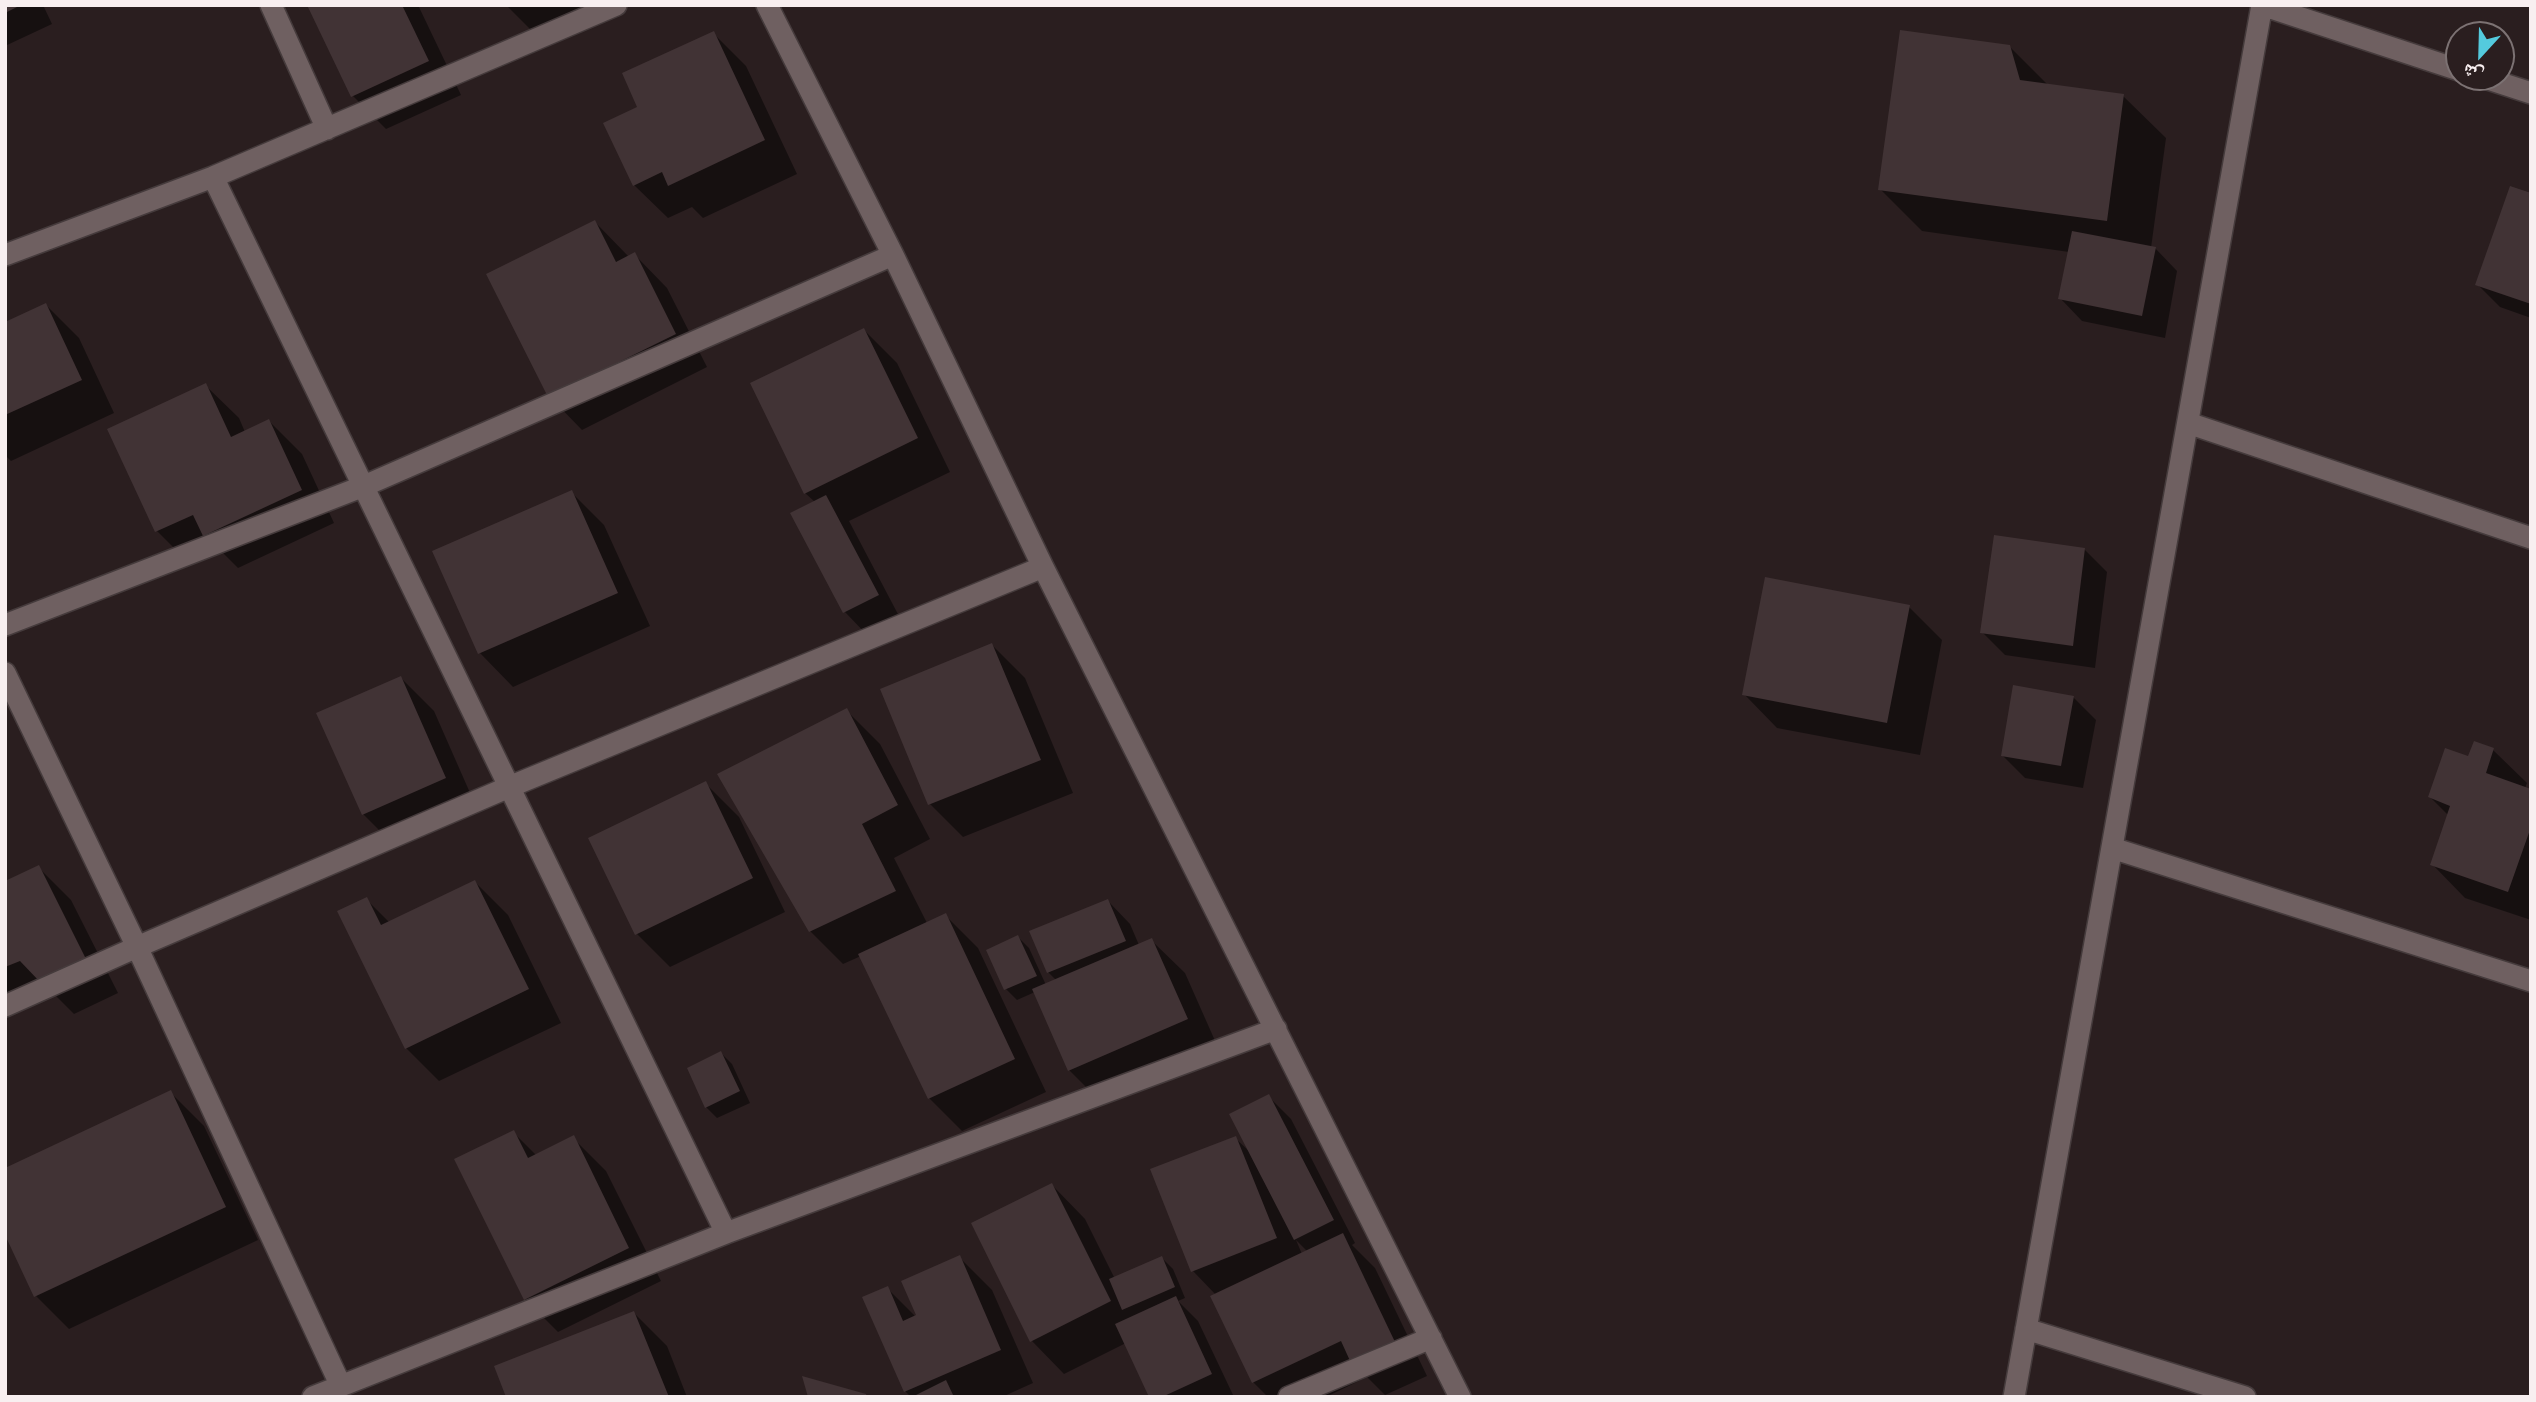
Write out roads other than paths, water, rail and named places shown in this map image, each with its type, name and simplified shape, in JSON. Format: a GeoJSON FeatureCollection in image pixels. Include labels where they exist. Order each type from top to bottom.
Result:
{"type":"FeatureCollection","features":[{"type":"Feature","properties":{"kind":"street"},"geometry":{"type":"LineString","coordinates":[[271,5],[327,129]]}},
{"type":"Feature","properties":{"kind":"street"},"geometry":{"type":"LineString","coordinates":[[5,255],[213,177],[616,5]]}},
{"type":"Feature","properties":{"kind":"street"},"geometry":{"type":"LineString","coordinates":[[768,5],[893,255],[1043,567],[1460,1397]]}},
{"type":"Feature","properties":{"kind":"street"},"geometry":{"type":"LineString","coordinates":[[2014,1397],[2262,5],[2445,65]]}},
{"type":"Feature","properties":{"kind":"street"},"geometry":{"type":"LineString","coordinates":[[213,177],[726,1233]]}},
{"type":"Feature","properties":{"kind":"street"},"geometry":{"type":"LineString","coordinates":[[5,625],[364,486],[893,255]]}},
{"type":"Feature","properties":{"kind":"street"},"geometry":{"type":"LineString","coordinates":[[2188,423],[2531,538]]}},
{"type":"Feature","properties":{"kind":"street"},"geometry":{"type":"LineString","coordinates":[[5,1006],[509,787],[1043,567]]}},
{"type":"Feature","properties":{"kind":"street"},"geometry":{"type":"LineString","coordinates":[[5,673],[137,947],[340,1384]]}},
{"type":"Feature","properties":{"kind":"street"},"geometry":{"type":"LineString","coordinates":[[2112,848],[2531,981]]}},
{"type":"Feature","properties":{"kind":"street"},"geometry":{"type":"LineString","coordinates":[[313,1397],[340,1384],[726,1233],[1276,1029]]}},
{"type":"Feature","properties":{"kind":"street"},"geometry":{"type":"LineString","coordinates":[[2026,1329],[2245,1397]]}},
{"type":"Feature","properties":{"kind":"street"},"geometry":{"type":"LineString","coordinates":[[1289,1397],[1431,1338]]}}]}
